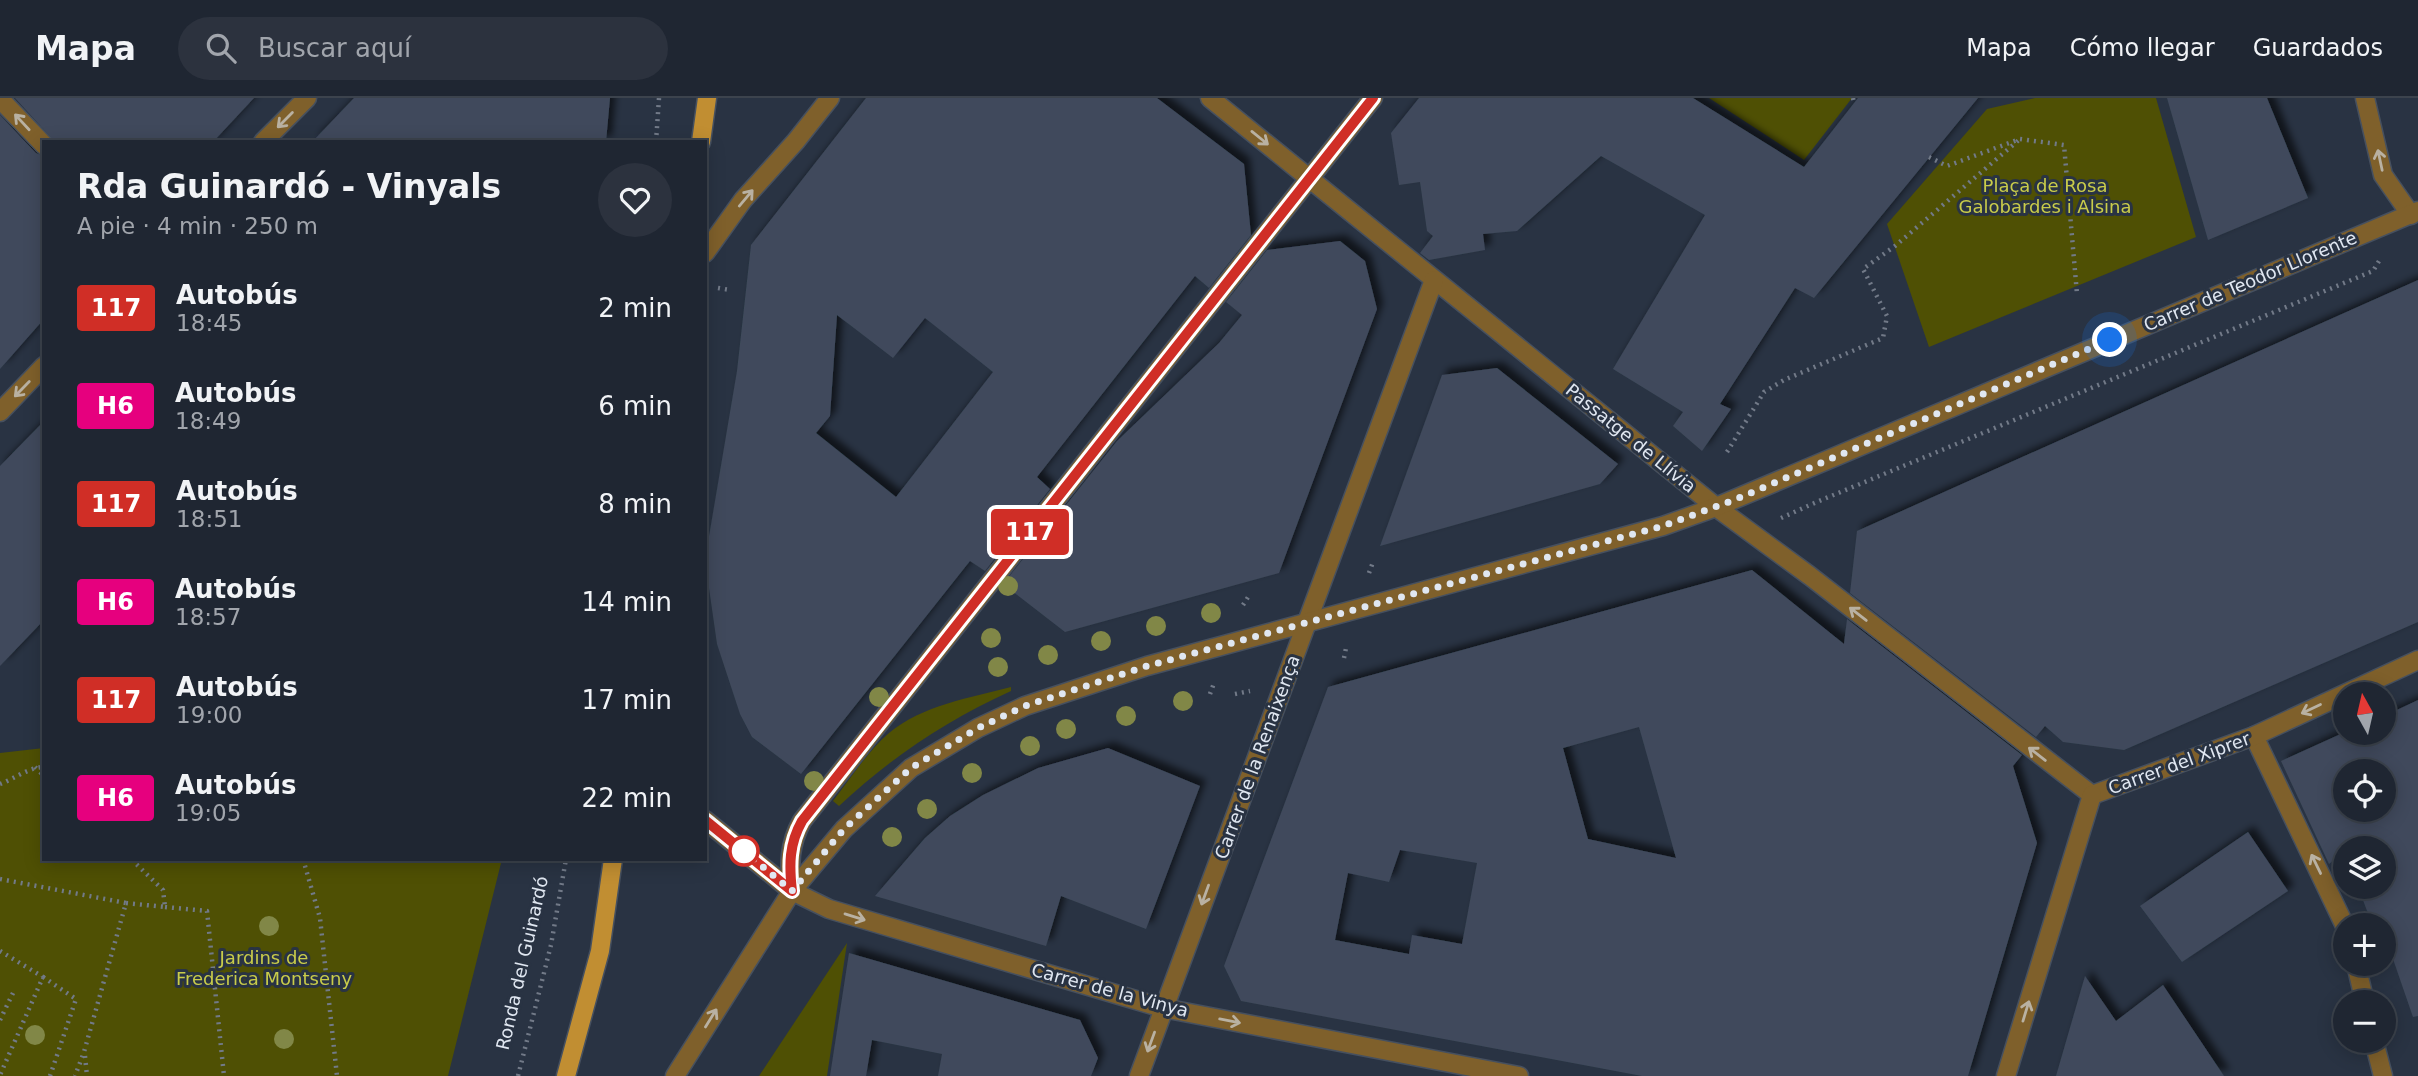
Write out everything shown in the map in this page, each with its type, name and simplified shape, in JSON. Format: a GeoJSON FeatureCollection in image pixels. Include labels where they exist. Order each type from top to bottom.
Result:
{"type":"FeatureCollection","features":[{"type":"Feature","properties":{"kind":"main road"},"geometry":{"type":"LineString","coordinates":[[701,140],[706,98]]}},
{"type":"Feature","properties":{"kind":"main road"},"geometry":{"type":"LineString","coordinates":[[566,1076],[600,951],[613,861]]}},
{"type":"Feature","properties":{"kind":"street"},"geometry":{"type":"LineString","coordinates":[[265,140],[307,98]]}},
{"type":"Feature","properties":{"kind":"street"},"geometry":{"type":"LineString","coordinates":[[707,250],[743,200],[830,98]]}},
{"type":"Feature","properties":{"kind":"street","name":"Passatge de Llívia"},"geometry":{"type":"LineString","coordinates":[[1210,98],[1716,507],[1810,576],[2092,795]]}},
{"type":"Feature","properties":{"kind":"street"},"geometry":{"type":"LineString","coordinates":[[792,891],[789,862],[794,835],[802,821],[1373,98]]}},
{"type":"Feature","properties":{"kind":"street"},"geometry":{"type":"LineString","coordinates":[[2365,98],[2383,175],[2414,213]]}},
{"type":"Feature","properties":{"kind":"street"},"geometry":{"type":"LineString","coordinates":[[0,99],[42,143]]}},
{"type":"Feature","properties":{"kind":"street","name":"Carrer de Teodor Llorente"},"geometry":{"type":"LineString","coordinates":[[675,1076],[792,891],[844,829],[911,768],[978,728],[1025,706],[1147,666],[1663,526],[1716,507],[2414,213]]}},
{"type":"Feature","properties":{"kind":"street","name":"Carrer de la Renaixença"},"geometry":{"type":"LineString","coordinates":[[1139,1076],[1434,280]]}},
{"type":"Feature","properties":{"kind":"street"},"geometry":{"type":"LineString","coordinates":[[0,412],[42,368]]}},
{"type":"Feature","properties":{"kind":"street","name":"Carrer del Xiprer"},"geometry":{"type":"LineString","coordinates":[[2006,1076],[2092,795],[2254,736],[2418,660]]}},
{"type":"Feature","properties":{"kind":"street"},"geometry":{"type":"LineString","coordinates":[[2254,736],[2339,913]]}},
{"type":"Feature","properties":{"kind":"street","name":"Carrer de la Vinya"},"geometry":{"type":"LineString","coordinates":[[707,822],[792,891],[839,912],[1163,1008],[1519,1076]]}},
{"type":"Feature","properties":{"kind":"street"},"geometry":{"type":"LineString","coordinates":[[2377,1053],[2383,1076]]}},
{"type":"Feature","properties":{"kind":"path"},"geometry":{"type":"LineString","coordinates":[[656,140],[659,98]]}},
{"type":"Feature","properties":{"kind":"path"},"geometry":{"type":"LineString","coordinates":[[1727,453],[1764,392],[1784,380],[1883,338],[1887,316],[1863,268],[1895,246],[2020,139]]}},
{"type":"Feature","properties":{"kind":"path"},"geometry":{"type":"LineString","coordinates":[[1929,157],[1947,166],[2020,139],[2064,145],[2077,294]]}},
{"type":"Feature","properties":{"kind":"path"},"geometry":{"type":"LineString","coordinates":[[718,288],[730,290]]}},
{"type":"Feature","properties":{"kind":"path"},"geometry":{"type":"LineString","coordinates":[[1369,573],[1373,562]]}},
{"type":"Feature","properties":{"kind":"path"},"geometry":{"type":"LineString","coordinates":[[1243,606],[1250,594]]}},
{"type":"Feature","properties":{"kind":"path"},"geometry":{"type":"LineString","coordinates":[[1345,657],[1346,648]]}},
{"type":"Feature","properties":{"kind":"path"},"geometry":{"type":"LineString","coordinates":[[1205,680],[1217,676]]}},
{"type":"Feature","properties":{"kind":"path"},"geometry":{"type":"LineString","coordinates":[[1210,694],[1214,683]]}},
{"type":"Feature","properties":{"kind":"path","name":"Carrer de la Renaixença"},"geometry":{"type":"LineString","coordinates":[[1235,694],[1253,690]]}},
{"type":"Feature","properties":{"kind":"path"},"geometry":{"type":"LineString","coordinates":[[0,784],[16,779],[35,767],[42,768]]}},
{"type":"Feature","properties":{"kind":"path"},"geometry":{"type":"LineString","coordinates":[[35,767],[42,774]]}},
{"type":"Feature","properties":{"kind":"path"},"geometry":{"type":"LineString","coordinates":[[133,861],[163,890],[165,908]]}},
{"type":"Feature","properties":{"kind":"path"},"geometry":{"type":"LineString","coordinates":[[304,861],[320,918],[337,1076]]}},
{"type":"Feature","properties":{"kind":"path","name":"Ronda del Guinardó"},"geometry":{"type":"LineString","coordinates":[[518,1076],[551,945],[566,861]]}},
{"type":"Feature","properties":{"kind":"path"},"geometry":{"type":"LineString","coordinates":[[0,879],[126,903],[208,911],[224,1076]]}},
{"type":"Feature","properties":{"kind":"path"},"geometry":{"type":"LineString","coordinates":[[75,1076],[126,903]]}},
{"type":"Feature","properties":{"kind":"path"},"geometry":{"type":"LineString","coordinates":[[0,951],[76,999],[50,1076]]}},
{"type":"Feature","properties":{"kind":"path"},"geometry":{"type":"LineString","coordinates":[[0,1075],[43,977]]}},
{"type":"Feature","properties":{"kind":"path"},"geometry":{"type":"LineString","coordinates":[[0,1020],[13,993]]}},
{"type":"Feature","properties":{"kind":"path"},"geometry":{"type":"LineString","coordinates":[[84,1052],[87,1076]]}},
{"type":"Feature","properties":{"kind":"green space"},"geometry":{"type":"Polygon","coordinates":[[[1709,98],[1852,98],[1804,160],[1709,98]]]}},
{"type":"Feature","properties":{"kind":"green space","name":"Plaça de Rosa Galobardes i Alsina"},"geometry":{"type":"Polygon","coordinates":[[[2035,98],[2156,98],[2196,237],[1929,347],[1887,224],[1987,109],[2035,98]]]}},
{"type":"Feature","properties":{"kind":"green space"},"geometry":{"type":"Polygon","coordinates":[[[1011,687],[1011,691],[964,714],[920,741],[858,788],[839,806],[833,801],[874,748],[902,723],[931,709],[1011,687]]]}},
{"type":"Feature","properties":{"kind":"green space","name":"Jardins de Frederica Montseny"},"geometry":{"type":"Polygon","coordinates":[[[42,748],[42,861],[502,861],[448,1076],[0,1076],[0,753],[42,748]]]}},
{"type":"Feature","properties":{"kind":"green space"},"geometry":{"type":"Polygon","coordinates":[[[847,943],[827,1076],[759,1076],[847,943]]]}},
{"type":"Feature","properties":{"kind":"building"},"geometry":{"type":"Polygon","coordinates":[[[15,98],[254,98],[215,140],[53,140],[15,98]]]}},
{"type":"Feature","properties":{"kind":"building"},"geometry":{"type":"Polygon","coordinates":[[[354,98],[610,98],[606,140],[314,140],[354,98]]]}},
{"type":"Feature","properties":{"kind":"building"},"geometry":{"type":"Polygon","coordinates":[[[866,98],[1157,98],[1244,164],[1251,235],[1209,288],[1195,276],[1037,477],[1050,489],[985,571],[970,561],[801,774],[752,737],[740,714],[717,644],[707,574],[707,548],[737,371],[751,245],[866,98]],[[837,315],[830,416],[816,433],[896,497],[993,372],[925,318],[893,358],[837,315]]]}},
{"type":"Feature","properties":{"kind":"building"},"geometry":{"type":"Polygon","coordinates":[[[1419,98],[1693,98],[1804,167],[1858,98],[1978,98],[1814,298],[1795,288],[1720,404],[1731,409],[1702,451],[1673,426],[1683,412],[1613,369],[1705,215],[1601,156],[1517,231],[1483,234],[1485,250],[1429,260],[1420,253],[1433,236],[1427,231],[1420,182],[1399,185],[1391,133],[1419,98]]]}},
{"type":"Feature","properties":{"kind":"building"},"geometry":{"type":"Polygon","coordinates":[[[2167,98],[2267,98],[2308,198],[2208,240],[2167,98]]]}},
{"type":"Feature","properties":{"kind":"building"},"geometry":{"type":"Polygon","coordinates":[[[0,115],[36,153],[42,155],[42,321],[0,369],[0,115]]]}},
{"type":"Feature","properties":{"kind":"building"},"geometry":{"type":"Polygon","coordinates":[[[1340,241],[1365,261],[1377,309],[1279,573],[1065,632],[1003,584],[1117,441],[1219,343],[1242,315],[1226,302],[1267,250],[1340,241]]]}},
{"type":"Feature","properties":{"kind":"building"},"geometry":{"type":"Polygon","coordinates":[[[2418,280],[2418,622],[2124,750],[2063,742],[2045,726],[2036,737],[1850,593],[1857,531],[2418,280]]]}},
{"type":"Feature","properties":{"kind":"building"},"geometry":{"type":"Polygon","coordinates":[[[1497,368],[1618,464],[1600,484],[1380,546],[1442,375],[1497,368]]]}},
{"type":"Feature","properties":{"kind":"building"},"geometry":{"type":"Polygon","coordinates":[[[42,423],[42,622],[0,666],[0,466],[42,423]]]}},
{"type":"Feature","properties":{"kind":"building"},"geometry":{"type":"Polygon","coordinates":[[[1752,570],[1844,644],[1847,619],[2022,755],[2013,766],[2037,843],[1968,1076],[1642,1076],[1241,1001],[1224,966],[1328,687],[1752,570]],[[1639,727],[1563,748],[1588,839],[1676,858],[1639,727]],[[1400,850],[1389,882],[1348,873],[1335,940],[1409,954],[1412,935],[1462,944],[1477,863],[1400,850]]]}},
{"type":"Feature","properties":{"kind":"building"},"geometry":{"type":"Polygon","coordinates":[[[2418,700],[2418,1016],[2413,1017],[2396,968],[2396,913],[2368,913],[2363,899],[2396,899],[2396,836],[2333,836],[2333,861],[2329,864],[2281,761],[2333,737],[2333,746],[2396,746],[2396,710],[2418,700]]]}},
{"type":"Feature","properties":{"kind":"building"},"geometry":{"type":"Polygon","coordinates":[[[1108,748],[1200,786],[1146,929],[1061,896],[1046,946],[875,896],[925,838],[950,816],[983,795],[1038,768],[1108,748]]]}},
{"type":"Feature","properties":{"kind":"building"},"geometry":{"type":"Polygon","coordinates":[[[2248,832],[2288,891],[2182,962],[2140,906],[2248,832]]]}},
{"type":"Feature","properties":{"kind":"building"},"geometry":{"type":"Polygon","coordinates":[[[849,953],[1080,1020],[1098,1058],[1091,1076],[938,1076],[942,1054],[872,1040],[866,1076],[830,1076],[849,953]]]}},
{"type":"Feature","properties":{"kind":"building"},"geometry":{"type":"Polygon","coordinates":[[[2085,976],[2116,1021],[2163,985],[2224,1076],[2056,1076],[2085,976]]]}},
{"type":"Feature","properties":{"kind":"bus line","name":"117"},"geometry":{"type":"LineString","coordinates":[[707,822],[792,891],[789,862],[794,835],[802,821],[1373,98]]}},
{"type":"Feature","properties":{"kind":"route"},"geometry":{"type":"LineString","coordinates":[[744,851],[792,891],[844,829],[911,768],[978,728],[1025,706],[1147,666],[1663,526],[1734,500],[2110,340]]}}]}
